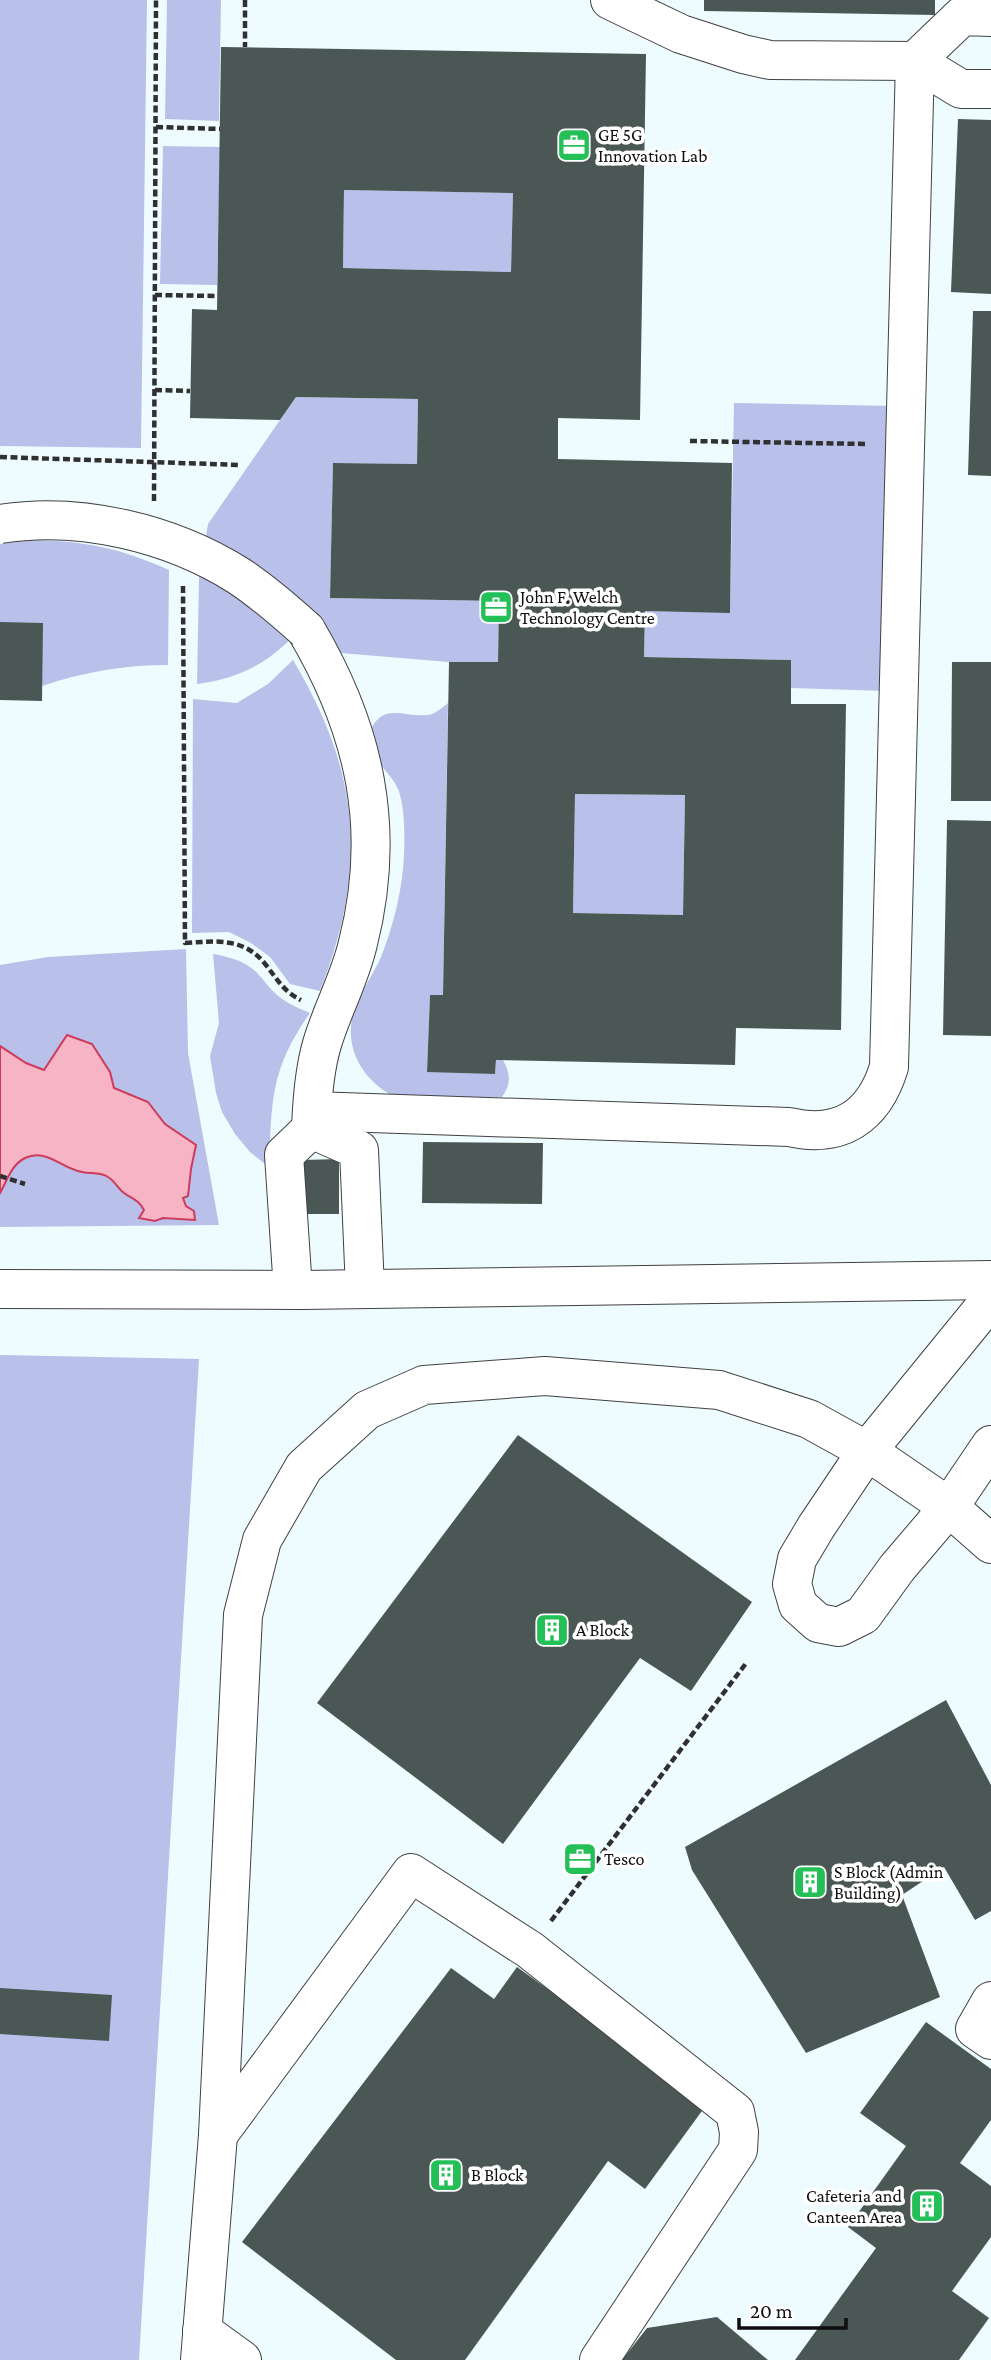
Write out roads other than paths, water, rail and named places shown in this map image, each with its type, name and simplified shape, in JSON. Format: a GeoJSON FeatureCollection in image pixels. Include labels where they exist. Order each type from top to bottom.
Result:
{"type":"FeatureCollection","features":[{"type":"Feature","properties":{"kind":"street"},"geometry":{"type":"LineString","coordinates":[[610,0],[681,34],[716,47],[770,60],[915,61],[961,89],[991,89]]}},
{"type":"Feature","properties":{"kind":"street"},"geometry":{"type":"LineString","coordinates":[[311,1120],[789,1128],[805,1131],[836,1128],[851,1122],[865,1112],[876,1099],[889,1067],[915,61],[962,16],[991,16]]}},
{"type":"Feature","properties":{"kind":"street"},"geometry":{"type":"LineString","coordinates":[[0,524],[79,522],[159,539],[199,555],[238,576],[274,601],[306,630],[328,667],[345,706],[367,789],[370,869],[358,944],[321,1046],[311,1120],[284,1155],[293,1290]]}},
{"type":"Feature","properties":{"kind":"street"},"geometry":{"type":"LineString","coordinates":[[311,1120],[359,1150],[365,1289]]}},
{"type":"Feature","properties":{"kind":"street"},"geometry":{"type":"LineString","coordinates":[[0,1289],[293,1290],[991,1280]]}},
{"type":"Feature","properties":{"kind":"street"},"geometry":{"type":"LineString","coordinates":[[991,1299],[867,1451],[797,1559],[792,1584],[798,1605],[818,1623],[839,1627],[863,1615],[897,1568],[949,1507],[991,1445]]}},
{"type":"Feature","properties":{"kind":"street"},"geometry":{"type":"LineString","coordinates":[[242,2360],[201,2346],[218,2135],[243,1615],[262,1539],[304,1468],[367,1410],[424,1385],[545,1376],[719,1390],[809,1419],[867,1451],[949,1507],[991,1544]]}},
{"type":"Feature","properties":{"kind":"street"},"geometry":{"type":"LineString","coordinates":[[218,2135],[411,1873],[530,1950],[735,2112],[739,2132],[737,2150],[599,2360]]}},
{"type":"Feature","properties":{"kind":"street"},"geometry":{"type":"LineString","coordinates":[[991,2001],[975,2029],[991,2040]]}},
{"type":"Feature","properties":{"kind":"place","name":"GE 5G Innovation Lab"},"geometry":{"type":"Point","coordinates":[574,145]}},
{"type":"Feature","properties":{"kind":"place","name":"John F. Welch Technology Centre"},"geometry":{"type":"Point","coordinates":[496,607]}},
{"type":"Feature","properties":{"kind":"place","name":"A Block"},"geometry":{"type":"Point","coordinates":[552,1630]}},
{"type":"Feature","properties":{"kind":"place","name":"Tesco"},"geometry":{"type":"Point","coordinates":[580,1859]}},
{"type":"Feature","properties":{"kind":"place","name":"S Block (Admin Building)"},"geometry":{"type":"Point","coordinates":[810,1882]}},
{"type":"Feature","properties":{"kind":"place","name":"B Block"},"geometry":{"type":"Point","coordinates":[446,2175]}},
{"type":"Feature","properties":{"kind":"place","name":"Cafeteria and Canteen Area"},"geometry":{"type":"Point","coordinates":[927,2206]}}]}
